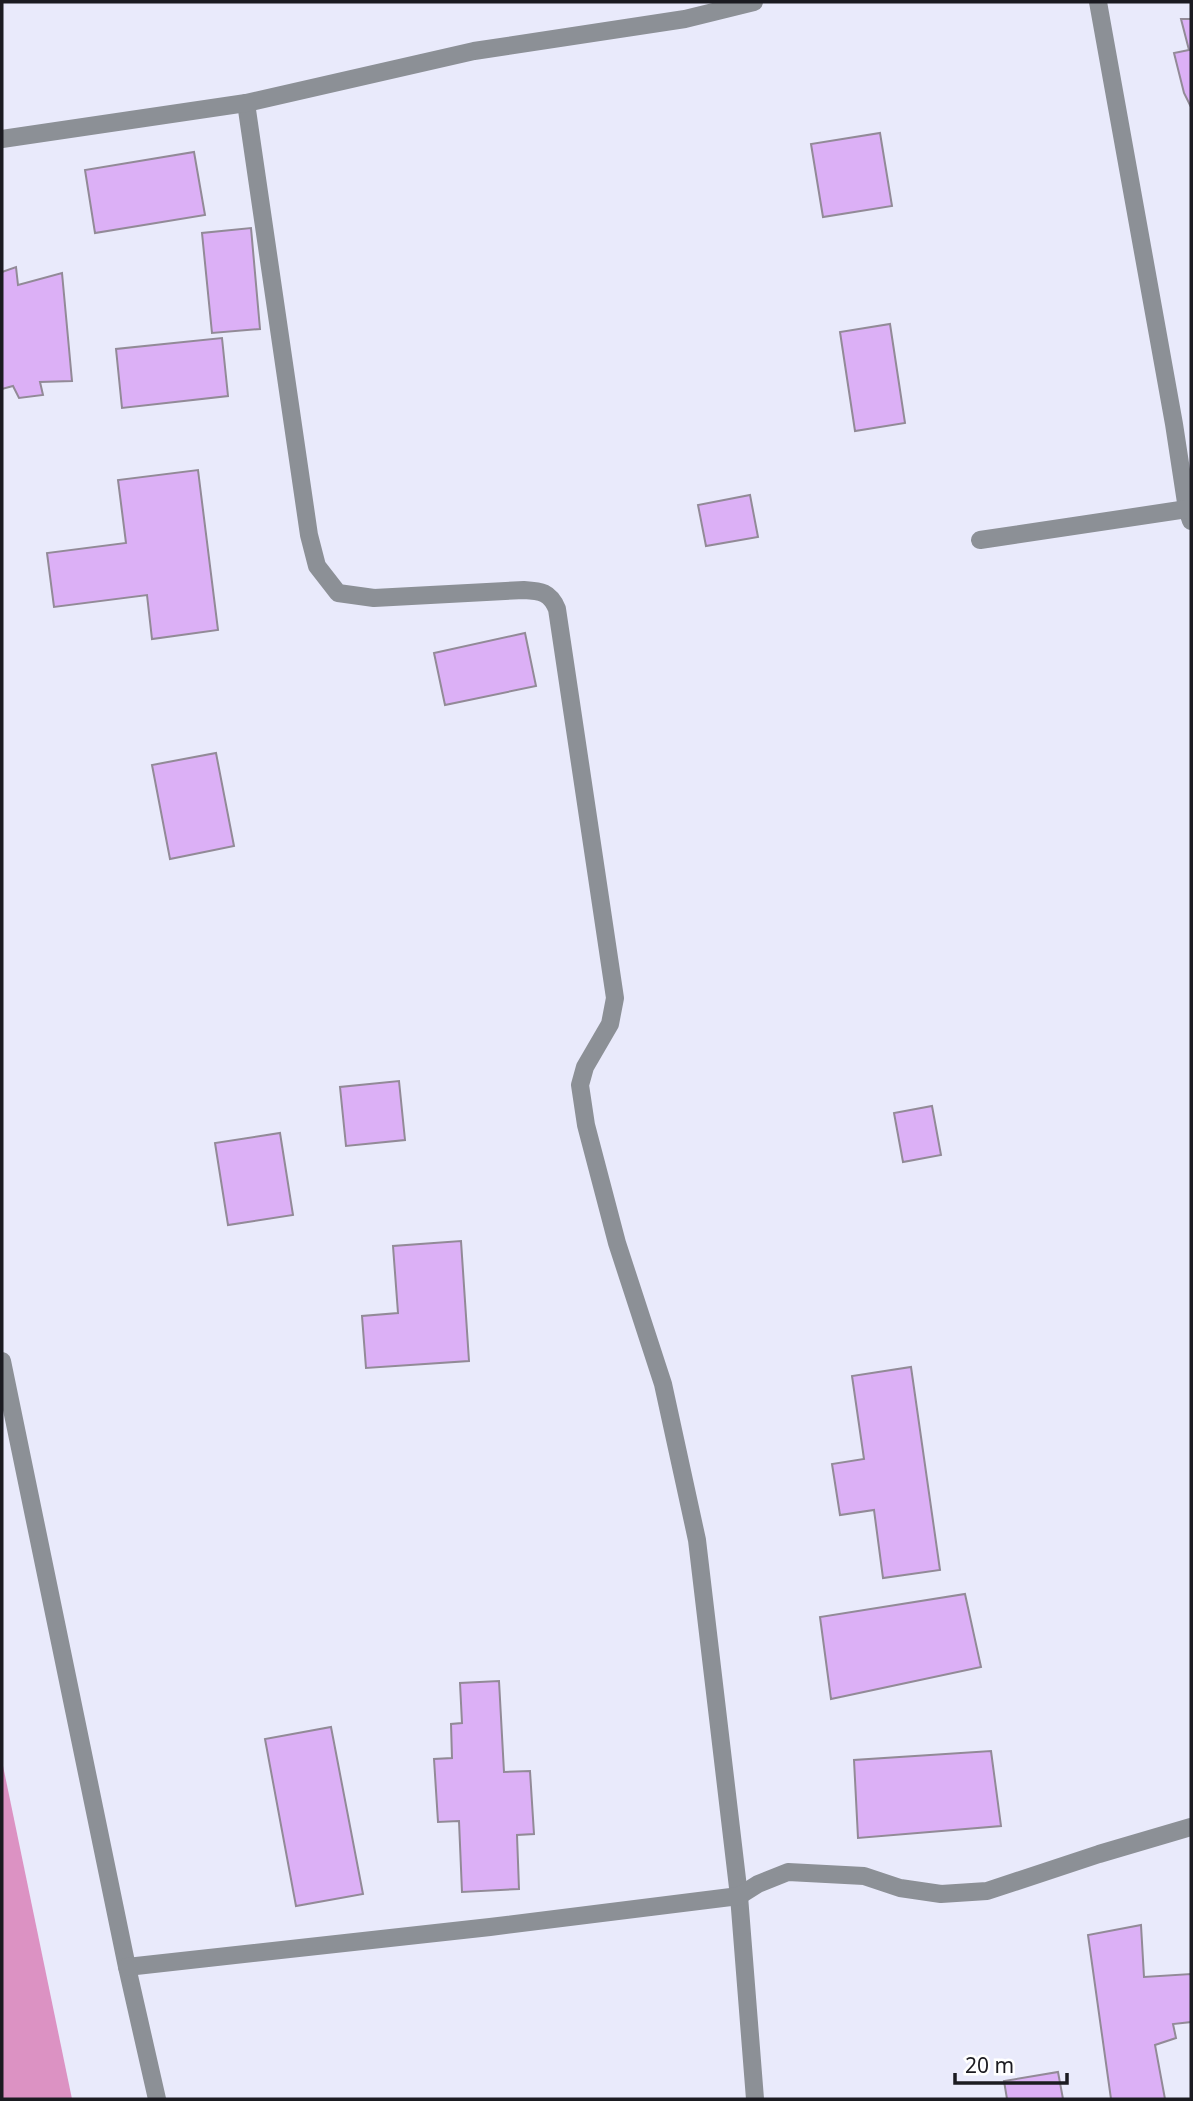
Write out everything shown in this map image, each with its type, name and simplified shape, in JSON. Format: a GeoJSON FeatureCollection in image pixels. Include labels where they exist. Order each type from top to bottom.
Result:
{"type":"FeatureCollection","features":[{"type":"Feature","properties":{"kind":"street"},"geometry":{"type":"LineString","coordinates":[[2,139],[246,103],[474,51],[685,19],[754,2]]}},
{"type":"Feature","properties":{"kind":"street"},"geometry":{"type":"LineString","coordinates":[[980,540],[1189,515],[1098,2]]}},
{"type":"Feature","properties":{"kind":"street"},"geometry":{"type":"LineString","coordinates":[[246,103],[307,522],[317,566],[338,593],[374,598],[540,591],[553,598],[557,609],[615,998],[610,1024],[585,1067],[580,1085],[586,1125],[617,1244],[663,1384],[697,1540],[739,1896],[755,2099]]}},
{"type":"Feature","properties":{"kind":"street"},"geometry":{"type":"LineString","coordinates":[[2,1361],[127,1967],[157,2099]]}},
{"type":"Feature","properties":{"kind":"street"},"geometry":{"type":"LineString","coordinates":[[127,1967],[476,1929],[739,1896],[758,1884],[788,1872],[864,1876],[900,1888],[941,1894],[987,1891],[1191,1827]]}},
{"type":"Feature","properties":{"kind":"shaded area"},"geometry":{"type":"Polygon","coordinates":[[[2,1761],[72,2099],[2,2099],[2,1761]]]}},
{"type":"Feature","properties":{"kind":"building"},"geometry":{"type":"Polygon","coordinates":[[[1181,19],[1191,19],[1191,107],[1184,93],[1174,53],[1189,50],[1181,19]]]}},
{"type":"Feature","properties":{"kind":"building"},"geometry":{"type":"Polygon","coordinates":[[[880,133],[892,206],[823,217],[811,144],[880,133]]]}},
{"type":"Feature","properties":{"kind":"building"},"geometry":{"type":"Polygon","coordinates":[[[194,152],[205,215],[95,233],[85,170],[194,152]]]}},
{"type":"Feature","properties":{"kind":"building"},"geometry":{"type":"Polygon","coordinates":[[[251,228],[260,329],[212,333],[202,233],[251,228]]]}},
{"type":"Feature","properties":{"kind":"building"},"geometry":{"type":"Polygon","coordinates":[[[16,267],[18,285],[62,273],[72,381],[40,382],[43,395],[19,398],[13,386],[2,389],[2,272],[16,267]]]}},
{"type":"Feature","properties":{"kind":"building"},"geometry":{"type":"Polygon","coordinates":[[[890,324],[905,423],[855,431],[840,332],[890,324]]]}},
{"type":"Feature","properties":{"kind":"building"},"geometry":{"type":"Polygon","coordinates":[[[222,338],[228,396],[122,408],[116,349],[222,338]]]}},
{"type":"Feature","properties":{"kind":"building"},"geometry":{"type":"Polygon","coordinates":[[[198,470],[218,630],[152,639],[147,595],[54,607],[47,553],[126,543],[118,480],[198,470]]]}},
{"type":"Feature","properties":{"kind":"building"},"geometry":{"type":"Polygon","coordinates":[[[750,495],[758,537],[706,546],[698,505],[750,495]]]}},
{"type":"Feature","properties":{"kind":"building"},"geometry":{"type":"Polygon","coordinates":[[[525,633],[536,686],[445,705],[434,653],[525,633]]]}},
{"type":"Feature","properties":{"kind":"building"},"geometry":{"type":"Polygon","coordinates":[[[216,753],[234,846],[170,859],[152,765],[216,753]]]}},
{"type":"Feature","properties":{"kind":"building"},"geometry":{"type":"Polygon","coordinates":[[[399,1081],[405,1140],[346,1146],[340,1087],[399,1081]]]}},
{"type":"Feature","properties":{"kind":"building"},"geometry":{"type":"Polygon","coordinates":[[[932,1106],[941,1155],[903,1162],[894,1113],[932,1106]]]}},
{"type":"Feature","properties":{"kind":"building"},"geometry":{"type":"Polygon","coordinates":[[[280,1133],[293,1215],[228,1225],[215,1143],[280,1133]]]}},
{"type":"Feature","properties":{"kind":"building"},"geometry":{"type":"Polygon","coordinates":[[[461,1241],[469,1361],[366,1368],[362,1316],[398,1313],[393,1246],[461,1241]]]}},
{"type":"Feature","properties":{"kind":"building"},"geometry":{"type":"Polygon","coordinates":[[[911,1367],[940,1570],[883,1578],[874,1510],[840,1515],[832,1464],[864,1459],[852,1376],[911,1367]]]}},
{"type":"Feature","properties":{"kind":"building"},"geometry":{"type":"Polygon","coordinates":[[[965,1594],[981,1667],[831,1699],[820,1617],[965,1594]]]}},
{"type":"Feature","properties":{"kind":"building"},"geometry":{"type":"Polygon","coordinates":[[[499,1681],[504,1772],[530,1771],[534,1834],[517,1835],[519,1889],[462,1892],[459,1821],[438,1822],[434,1759],[452,1758],[451,1724],[462,1723],[460,1683],[499,1681]]]}},
{"type":"Feature","properties":{"kind":"building"},"geometry":{"type":"Polygon","coordinates":[[[331,1727],[363,1894],[296,1906],[265,1739],[331,1727]]]}},
{"type":"Feature","properties":{"kind":"building"},"geometry":{"type":"Polygon","coordinates":[[[991,1751],[1001,1826],[858,1838],[854,1760],[991,1751]]]}},
{"type":"Feature","properties":{"kind":"building"},"geometry":{"type":"Polygon","coordinates":[[[1141,1925],[1144,1977],[1191,1974],[1191,2022],[1173,2024],[1176,2038],[1155,2045],[1165,2099],[1111,2099],[1088,1935],[1141,1925]]]}},
{"type":"Feature","properties":{"kind":"building"},"geometry":{"type":"Polygon","coordinates":[[[1058,2072],[1063,2099],[1007,2099],[1004,2081],[1058,2072]]]}}]}
